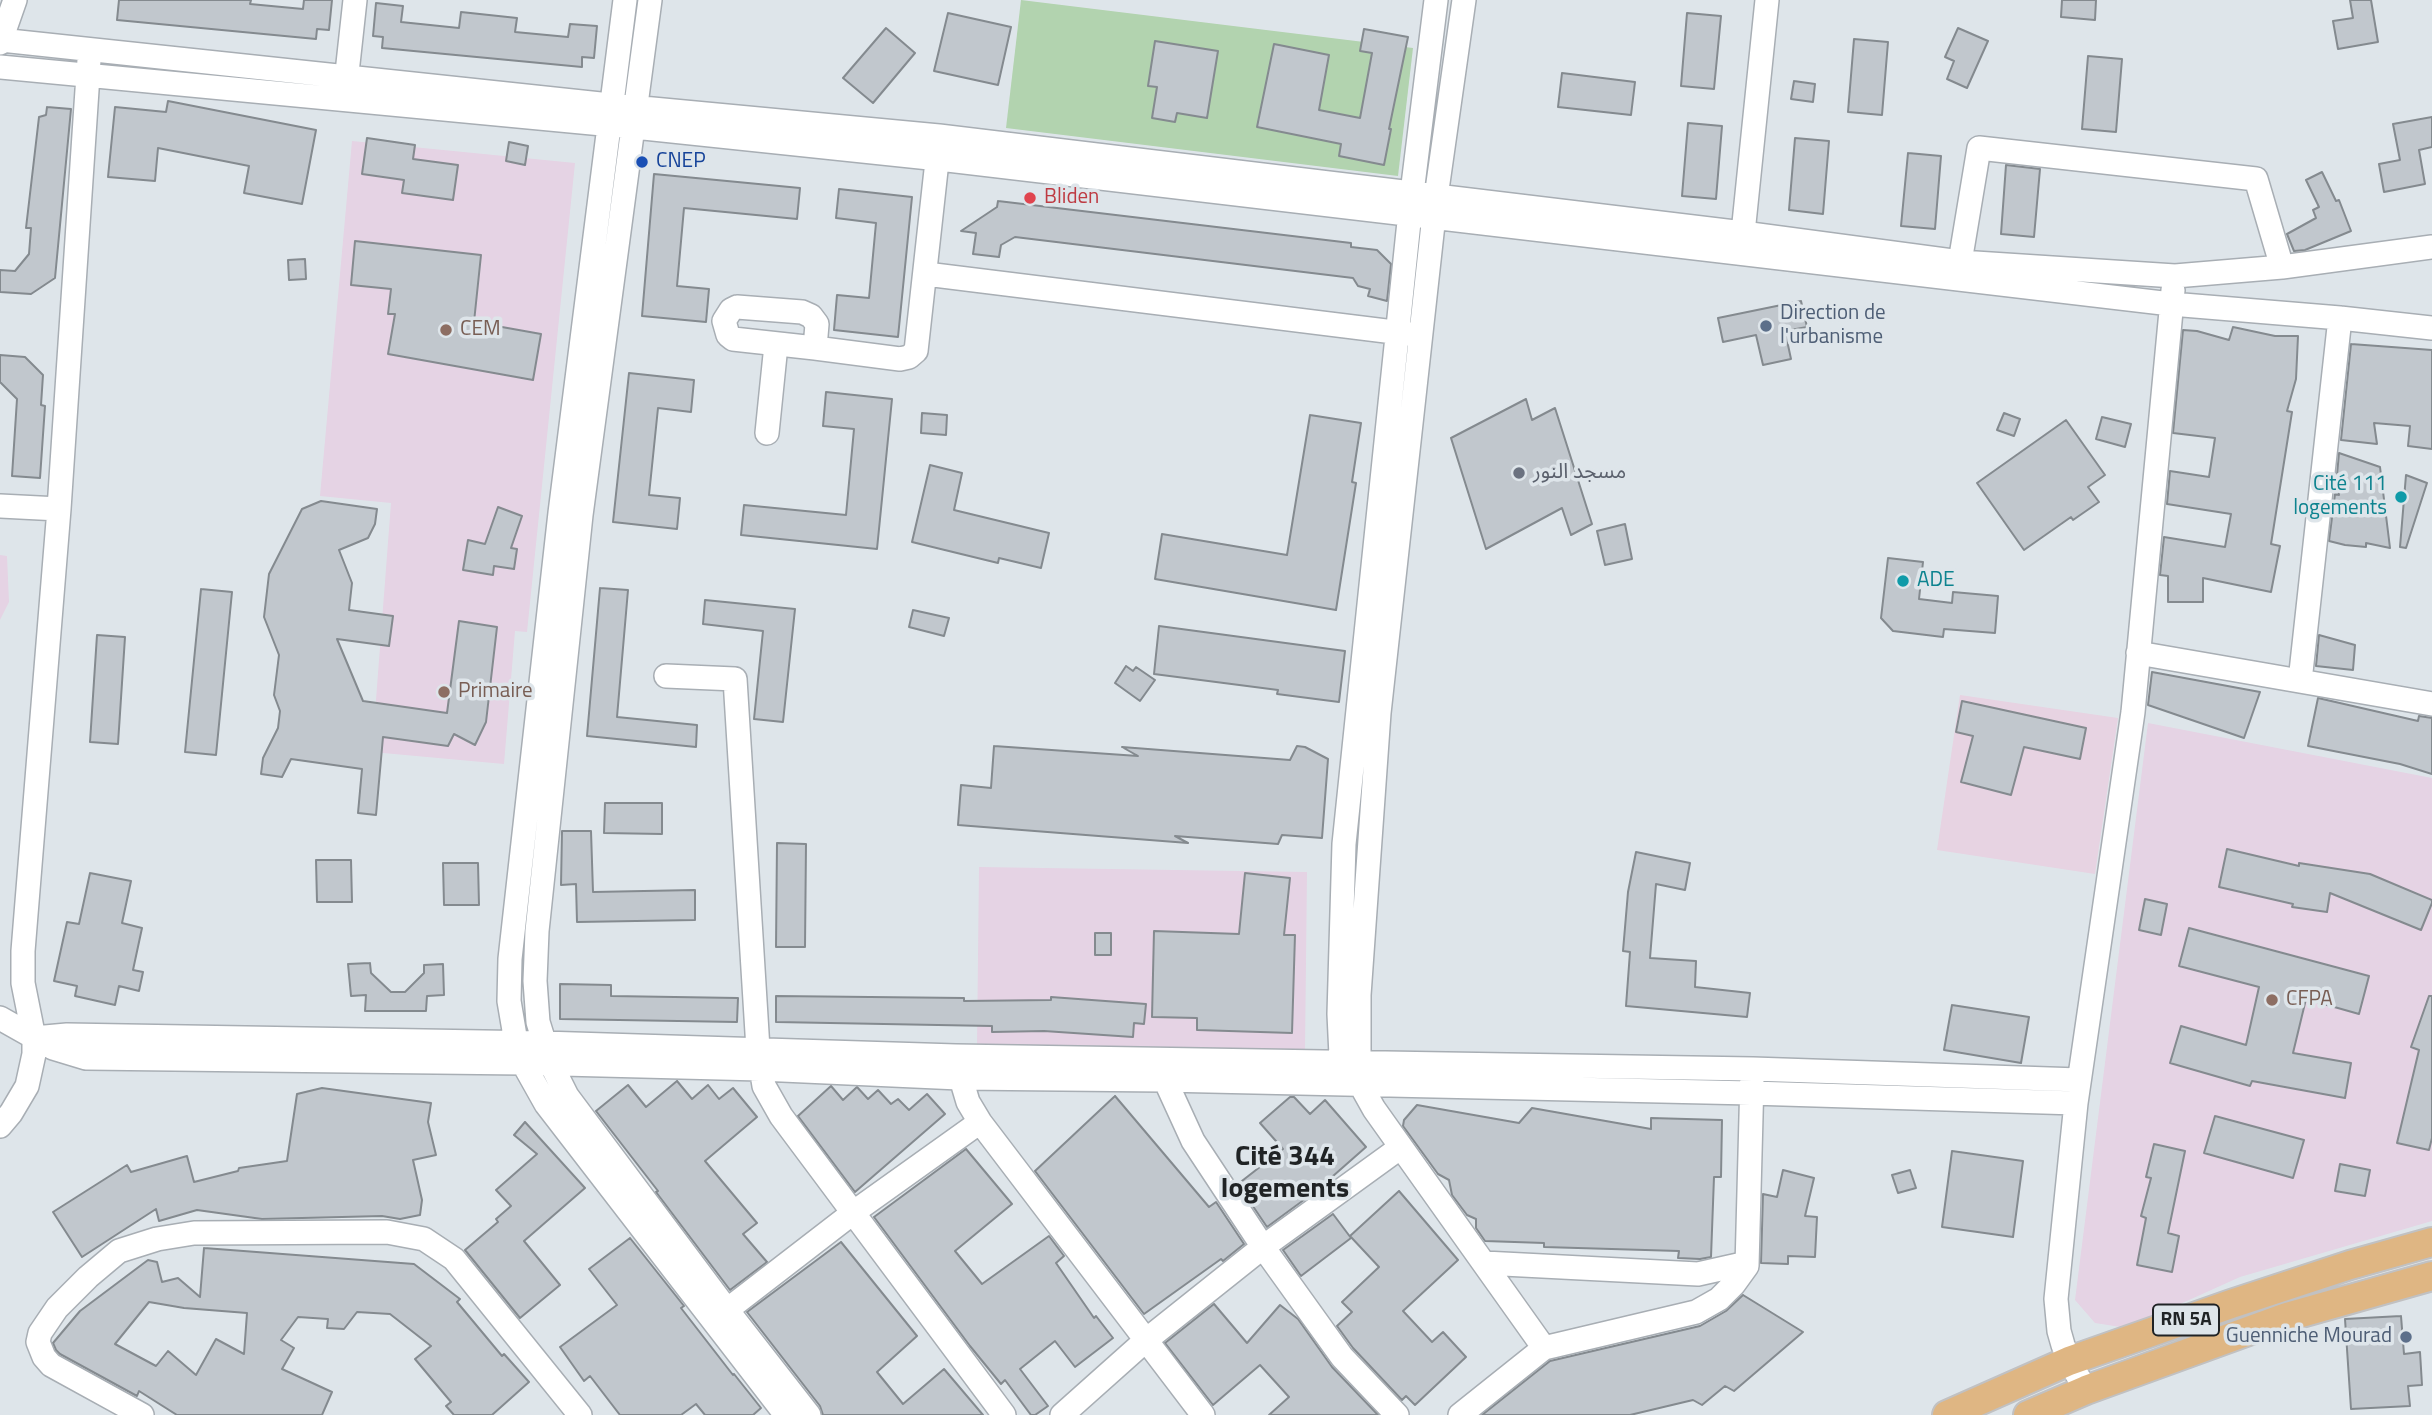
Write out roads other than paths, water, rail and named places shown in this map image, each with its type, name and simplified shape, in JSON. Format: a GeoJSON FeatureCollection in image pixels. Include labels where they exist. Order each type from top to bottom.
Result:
{"type":"FeatureCollection","features":[{"type":"Feature","properties":{"kind":"main road","name":"RN 5A"},"geometry":{"type":"LineString","coordinates":[[1947,1415],[2069,1361],[2231,1304],[2350,1265],[2432,1242]]}},
{"type":"Feature","properties":{"kind":"main road","name":"RN 5A"},"geometry":{"type":"LineString","coordinates":[[2028,1415],[2086,1390],[2287,1317],[2432,1276]]}},
{"type":"Feature","properties":{"kind":"street"},"geometry":{"type":"LineString","coordinates":[[15,0],[1,41],[90,50],[345,88],[939,148],[1411,204],[2171,304],[2432,328]]}},
{"type":"Feature","properties":{"kind":"street"},"geometry":{"type":"LineString","coordinates":[[345,88],[355,0]]}},
{"type":"Feature","properties":{"kind":"street"},"geometry":{"type":"LineString","coordinates":[[625,0],[562,499],[510,959],[509,1001],[520,1053],[546,1104],[786,1415]]}},
{"type":"Feature","properties":{"kind":"street"},"geometry":{"type":"LineString","coordinates":[[650,0],[581,515],[537,931],[535,981],[538,1023],[547,1053],[567,1096],[809,1415]]}},
{"type":"Feature","properties":{"kind":"street"},"geometry":{"type":"LineString","coordinates":[[1351,1073],[1379,713],[1378,616],[1397,332],[1436,0]]}},
{"type":"Feature","properties":{"kind":"street"},"geometry":{"type":"LineString","coordinates":[[1464,0],[1420,335],[1344,844],[1339,1014],[1351,1073],[1544,1348]]}},
{"type":"Feature","properties":{"kind":"street"},"geometry":{"type":"LineString","coordinates":[[1744,233],[1767,0]]}},
{"type":"Feature","properties":{"kind":"street"},"geometry":{"type":"LineString","coordinates":[[0,1126],[27,1086],[32,1066],[34,1038],[23,983],[23,951],[59,509],[90,50]]}},
{"type":"Feature","properties":{"kind":"street"},"geometry":{"type":"LineString","coordinates":[[0,67],[88,75],[345,88]]}},
{"type":"Feature","properties":{"kind":"street"},"geometry":{"type":"LineString","coordinates":[[816,348],[817,324],[807,313],[737,307],[726,315],[724,328],[733,339],[900,359],[913,355],[918,346],[939,148]]}},
{"type":"Feature","properties":{"kind":"street"},"geometry":{"type":"LineString","coordinates":[[1960,262],[1979,148],[2256,179],[2282,267]]}},
{"type":"Feature","properties":{"kind":"street"},"geometry":{"type":"LineString","coordinates":[[1435,208],[1744,233],[1960,262],[2175,276],[2282,267],[2432,247]]}},
{"type":"Feature","properties":{"kind":"street"},"geometry":{"type":"LineString","coordinates":[[926,274],[1420,335]]}},
{"type":"Feature","properties":{"kind":"street"},"geometry":{"type":"LineString","coordinates":[[2086,1390],[2069,1361],[2059,1331],[2056,1299],[2079,1080],[2133,712],[2175,276]]}},
{"type":"Feature","properties":{"kind":"street"},"geometry":{"type":"LineString","coordinates":[[2300,681],[2340,318]]}},
{"type":"Feature","properties":{"kind":"street"},"geometry":{"type":"LineString","coordinates":[[767,433],[776,345]]}},
{"type":"Feature","properties":{"kind":"street"},"geometry":{"type":"LineString","coordinates":[[0,506],[59,509]]}},
{"type":"Feature","properties":{"kind":"street"},"geometry":{"type":"LineString","coordinates":[[2138,653],[2432,704]]}},
{"type":"Feature","properties":{"kind":"street"},"geometry":{"type":"LineString","coordinates":[[666,676],[735,679],[759,1059],[764,1086],[781,1116],[1004,1415]]}},
{"type":"Feature","properties":{"kind":"street"},"geometry":{"type":"LineString","coordinates":[[1344,844],[1370,845]]}},
{"type":"Feature","properties":{"kind":"street"},"geometry":{"type":"LineString","coordinates":[[0,1018],[34,1038],[69,1054],[86,1058],[547,1053],[958,1067],[1351,1073],[1753,1069],[2079,1080]]}},
{"type":"Feature","properties":{"kind":"street"},"geometry":{"type":"LineString","coordinates":[[958,1067],[968,1102],[980,1122],[1203,1415]]}},
{"type":"Feature","properties":{"kind":"street"},"geometry":{"type":"LineString","coordinates":[[1460,1415],[1544,1348],[1696,1312],[1719,1299],[1734,1284],[1747,1263],[1753,1069]]}},
{"type":"Feature","properties":{"kind":"street"},"geometry":{"type":"LineString","coordinates":[[1160,1070],[1193,1141],[1263,1247],[1342,1357],[1397,1415]]}},
{"type":"Feature","properties":{"kind":"street"},"geometry":{"type":"LineString","coordinates":[[1351,1073],[1751,1093],[2076,1103]]}},
{"type":"Feature","properties":{"kind":"street"},"geometry":{"type":"LineString","coordinates":[[727,1310],[854,1212],[980,1122]]}},
{"type":"Feature","properties":{"kind":"street"},"geometry":{"type":"LineString","coordinates":[[1062,1415],[1145,1341],[1263,1247],[1401,1147]]}},
{"type":"Feature","properties":{"kind":"street"},"geometry":{"type":"LineString","coordinates":[[142,1415],[51,1365],[44,1357],[38,1342],[40,1333],[57,1308],[119,1251],[157,1239],[194,1233],[374,1232],[412,1235],[445,1251],[580,1415]]}},
{"type":"Feature","properties":{"kind":"street"},"geometry":{"type":"LineString","coordinates":[[1485,1263],[1699,1274],[1747,1263]]}},
{"type":"Feature","properties":{"kind":"place","name":"CNEP"},"geometry":{"type":"Point","coordinates":[642,162]}},
{"type":"Feature","properties":{"kind":"place","name":"Bliden"},"geometry":{"type":"Point","coordinates":[1030,198]}},
{"type":"Feature","properties":{"kind":"place","name":"Direction de l'urbanisme"},"geometry":{"type":"Point","coordinates":[1766,326]}},
{"type":"Feature","properties":{"kind":"place","name":"CEM"},"geometry":{"type":"Point","coordinates":[446,330]}},
{"type":"Feature","properties":{"kind":"place","name":"مسجد النور"},"geometry":{"type":"Point","coordinates":[1519,473]}},
{"type":"Feature","properties":{"kind":"place","name":"Cité 111 logements"},"geometry":{"type":"Point","coordinates":[2401,497]}},
{"type":"Feature","properties":{"kind":"place","name":"ADE"},"geometry":{"type":"Point","coordinates":[1903,581]}},
{"type":"Feature","properties":{"kind":"place","name":"Primaire"},"geometry":{"type":"Point","coordinates":[444,692]}},
{"type":"Feature","properties":{"kind":"place","name":"CFPA"},"geometry":{"type":"Point","coordinates":[2272,1000]}},
{"type":"Feature","properties":{"kind":"place","name":"Guenniche Mourad"},"geometry":{"type":"Point","coordinates":[2406,1337]}},
{"type":"Feature","properties":{"kind":"district","name":"Cité 344 logements"},"geometry":{"type":"Point","coordinates":[1285,1174]}}]}
